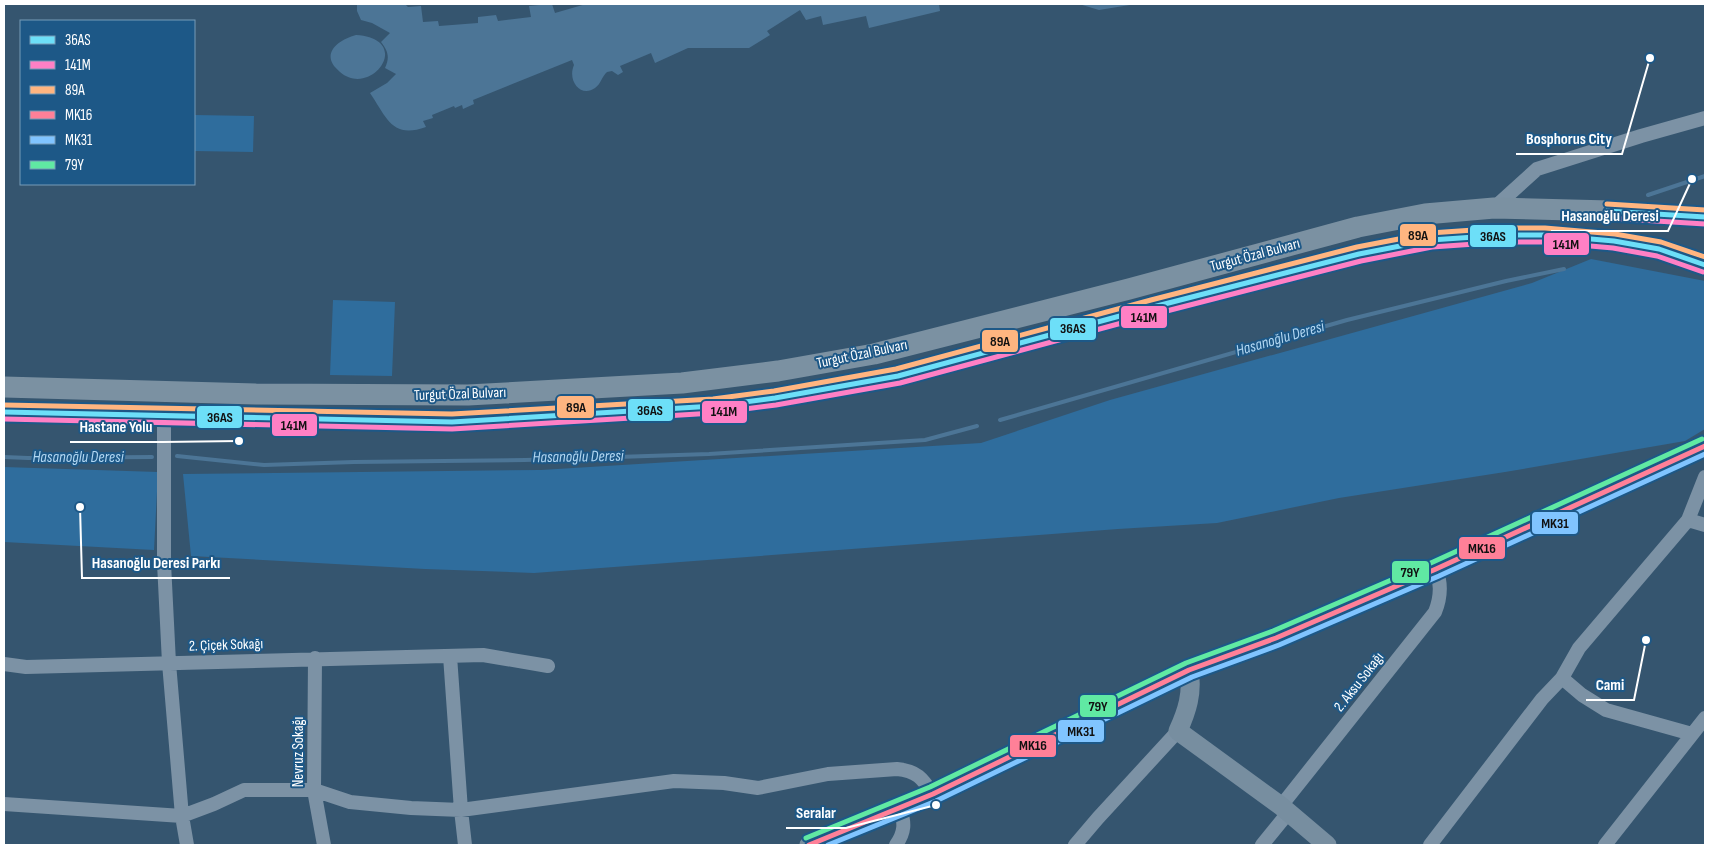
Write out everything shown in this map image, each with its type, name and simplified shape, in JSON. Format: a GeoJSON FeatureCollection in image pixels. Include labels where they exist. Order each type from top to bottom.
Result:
{"type":"FeatureCollection","features":[{"type":"Feature","properties":{"kind":"main road","name":"Turgut Özal Bulvarı"},"geometry":{"type":"LineString","coordinates":[[4,387],[256,394],[468,395],[682,383],[778,371],[874,354],[1129,289],[1358,227],[1425,214],[1494,208],[1610,211],[1705,217]]}},
{"type":"Feature","properties":{"kind":"main road","name":"Turgut Özal Bulvarı"},"geometry":{"type":"LineString","coordinates":[[4,412],[452,422],[714,406],[775,398],[898,376],[1359,254],[1431,240],[1504,235],[1546,235],[1614,241],[1659,249],[1705,265]]}},
{"type":"Feature","properties":{"kind":"main road"},"geometry":{"type":"LineString","coordinates":[[810,845],[933,794],[1189,670],[1276,638],[1436,569],[1705,446]]}},
{"type":"Feature","properties":{"kind":"main road"},"geometry":{"type":"LineString","coordinates":[[1189,670],[1191,693],[1178,731],[1284,809],[1327,845]]}},
{"type":"Feature","properties":{"kind":"street"},"geometry":{"type":"LineString","coordinates":[[1494,208],[1536,170],[1641,136],[1705,118]]}},
{"type":"Feature","properties":{"kind":"street"},"geometry":{"type":"LineString","coordinates":[[164,416],[164,563],[169,663],[182,816],[187,845]]}},
{"type":"Feature","properties":{"kind":"street"},"geometry":{"type":"LineString","coordinates":[[1430,845],[1542,699],[1562,678],[1579,648],[1688,520],[1705,477]]}},
{"type":"Feature","properties":{"kind":"street"},"geometry":{"type":"LineString","coordinates":[[1688,520],[1705,525]]}},
{"type":"Feature","properties":{"kind":"street","name":"2. Aksu Sokağı"},"geometry":{"type":"LineString","coordinates":[[1262,845],[1284,809],[1435,612],[1440,600],[1441,589],[1436,569]]}},
{"type":"Feature","properties":{"kind":"street","name":"2. Çiçek Sokağı"},"geometry":{"type":"LineString","coordinates":[[4,664],[26,667],[483,655],[548,666]]}},
{"type":"Feature","properties":{"kind":"street"},"geometry":{"type":"LineString","coordinates":[[450,656],[465,845]]}},
{"type":"Feature","properties":{"kind":"street","name":"Nevruz Sokağı"},"geometry":{"type":"LineString","coordinates":[[315,658],[314,790],[324,845]]}},
{"type":"Feature","properties":{"kind":"street"},"geometry":{"type":"LineString","coordinates":[[1562,678],[1582,696],[1606,710],[1692,734]]}},
{"type":"Feature","properties":{"kind":"street"},"geometry":{"type":"LineString","coordinates":[[1605,845],[1705,718]]}},
{"type":"Feature","properties":{"kind":"street"},"geometry":{"type":"LineString","coordinates":[[1075,845],[1178,731]]}},
{"type":"Feature","properties":{"kind":"street"},"geometry":{"type":"LineString","coordinates":[[4,804],[182,816],[244,790],[314,790],[350,802],[410,808],[461,810],[674,781],[724,783],[758,788],[828,774],[897,769],[910,771],[923,778],[933,794]]}},
{"type":"Feature","properties":{"kind":"street"},"geometry":{"type":"LineString","coordinates":[[896,845],[902,836],[904,827],[904,819],[900,808]]}},
{"type":"Feature","properties":{"kind":"shaded area"},"geometry":{"type":"Polygon","coordinates":[[[357,4],[421,6],[423,22],[438,21],[439,26],[478,23],[478,17],[496,15],[498,21],[531,17],[529,6],[550,4],[552,4],[555,13],[586,4],[939,4],[940,11],[869,28],[866,16],[823,25],[821,16],[806,20],[800,10],[767,31],[770,35],[749,48],[688,48],[655,63],[651,53],[620,66],[623,72],[618,75],[612,71],[607,72],[597,86],[590,91],[580,89],[574,82],[572,71],[574,65],[572,60],[473,100],[474,104],[463,109],[462,105],[455,108],[454,106],[432,115],[433,118],[423,121],[426,127],[405,130],[398,128],[386,118],[370,93],[387,83],[396,74],[385,68],[388,54],[381,42],[390,33],[372,23],[361,20],[357,11],[357,4]]]}},
{"type":"Feature","properties":{"kind":"shaded area"},"geometry":{"type":"Polygon","coordinates":[[[1079,4],[1136,4],[1099,10],[1079,4]]]}},
{"type":"Feature","properties":{"kind":"shaded area"},"geometry":{"type":"Polygon","coordinates":[[[356,35],[374,39],[383,46],[385,56],[382,65],[374,73],[364,78],[352,78],[340,72],[331,60],[331,54],[337,44],[356,35]]]}},
{"type":"Feature","properties":{"kind":"shaded area"},"geometry":{"type":"Polygon","coordinates":[[[195,115],[254,116],[253,152],[195,151],[195,115]]]}},
{"type":"Feature","properties":{"kind":"shaded area"},"geometry":{"type":"Polygon","coordinates":[[[1591,259],[1705,281],[1705,429],[1685,441],[1339,498],[1217,523],[534,573],[191,556],[183,474],[541,470],[981,443],[1110,400],[1532,283],[1591,259]]]}},
{"type":"Feature","properties":{"kind":"shaded area"},"geometry":{"type":"Polygon","coordinates":[[[333,300],[395,302],[392,376],[330,375],[333,300]]]}},
{"type":"Feature","properties":{"kind":"shaded area"},"geometry":{"type":"Polygon","coordinates":[[[4,467],[158,472],[154,550],[4,542],[4,467]]]}},
{"type":"Feature","properties":{"kind":"waterway","name":"Hasanoğlu Deresi"},"geometry":{"type":"LineString","coordinates":[[1648,195],[1705,176]]}},
{"type":"Feature","properties":{"kind":"waterway","name":"Hasanoğlu Deresi"},"geometry":{"type":"LineString","coordinates":[[1000,420],[1347,320],[1506,281],[1564,269]]}},
{"type":"Feature","properties":{"kind":"waterway","name":"Hasanoğlu Deresi"},"geometry":{"type":"LineString","coordinates":[[177,456],[264,465],[709,454],[925,440],[977,426]]}},
{"type":"Feature","properties":{"kind":"waterway","name":"Hasanoğlu Deresi"},"geometry":{"type":"LineString","coordinates":[[4,457],[152,457]]}},
{"type":"Feature","properties":{"kind":"transit line","name":"89A"},"geometry":{"type":"LineString","coordinates":[[1607,204],[1705,210]]}},
{"type":"Feature","properties":{"kind":"transit line","name":"36AS"},"geometry":{"type":"LineString","coordinates":[[1607,211],[1705,217]]}},
{"type":"Feature","properties":{"kind":"transit line","name":"141M"},"geometry":{"type":"LineString","coordinates":[[1607,218],[1705,224]]}},
{"type":"Feature","properties":{"kind":"transit line","name":"89A"},"geometry":{"type":"LineString","coordinates":[[4,405],[452,414],[713,399],[774,391],[896,369],[1357,247],[1430,233],[1503,228],[1545,228],[1615,234],[1661,242],[1705,257]]}},
{"type":"Feature","properties":{"kind":"transit line","name":"36AS"},"geometry":{"type":"LineString","coordinates":[[4,412],[452,422],[714,406],[775,398],[898,376],[1359,254],[1431,240],[1504,235],[1545,235],[1614,241],[1659,249],[1705,265]]}},
{"type":"Feature","properties":{"kind":"transit line","name":"141M"},"geometry":{"type":"LineString","coordinates":[[4,419],[452,429],[714,413],[776,405],[900,383],[1361,261],[1432,247],[1504,242],[1545,242],[1613,248],[1657,256],[1703,272]]}},
{"type":"Feature","properties":{"kind":"transit line","name":"79Y"},"geometry":{"type":"LineString","coordinates":[[806,838],[930,787],[1186,663],[1273,631],[1433,562],[1702,439]]}},
{"type":"Feature","properties":{"kind":"transit line","name":"MK16"},"geometry":{"type":"LineString","coordinates":[[809,845],[933,794],[1189,670],[1276,638],[1436,569],[1705,446]]}},
{"type":"Feature","properties":{"kind":"transit line","name":"MK31"},"geometry":{"type":"LineString","coordinates":[[828,845],[936,801],[1192,677],[1279,645],[1439,576],[1705,454]]}},
{"type":"Feature","properties":{"kind":"place","name":"Bosphorus City"},"geometry":{"type":"Point","coordinates":[1650,58]}},
{"type":"Feature","properties":{"kind":"place","name":"Hasanoğlu Deresi"},"geometry":{"type":"Point","coordinates":[1692,179]}},
{"type":"Feature","properties":{"kind":"place","name":"Hastane Yolu"},"geometry":{"type":"Point","coordinates":[239,441]}},
{"type":"Feature","properties":{"kind":"place","name":"Hasanoğlu Deresi Parkı"},"geometry":{"type":"Point","coordinates":[80,507]}},
{"type":"Feature","properties":{"kind":"place","name":"Cami"},"geometry":{"type":"Point","coordinates":[1646,640]}},
{"type":"Feature","properties":{"kind":"place","name":"Seralar"},"geometry":{"type":"Point","coordinates":[936,805]}}]}
